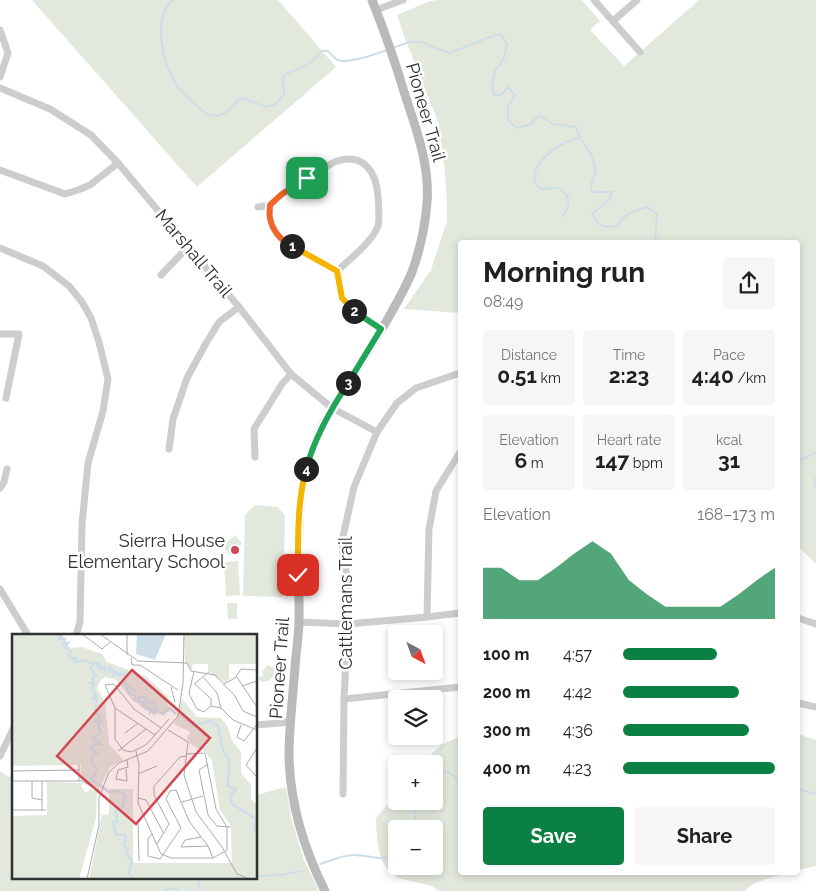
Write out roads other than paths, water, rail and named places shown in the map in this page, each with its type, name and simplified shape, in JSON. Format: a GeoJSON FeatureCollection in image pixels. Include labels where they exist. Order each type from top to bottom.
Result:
{"type":"FeatureCollection","features":[{"type":"Feature","properties":{"kind":"main road","name":"Pioneer Trail"},"geometry":{"type":"LineString","coordinates":[[325,891],[306,849],[294,802],[289,756],[295,662],[300,622],[298,552],[301,492],[313,446],[320,431],[332,408],[398,302],[412,273],[422,240],[428,200],[421,146],[395,62],[372,0]]}},
{"type":"Feature","properties":{"kind":"street"},"geometry":{"type":"LineString","coordinates":[[376,10],[402,0]]}},
{"type":"Feature","properties":{"kind":"street"},"geometry":{"type":"LineString","coordinates":[[594,0],[640,52]]}},
{"type":"Feature","properties":{"kind":"street"},"geometry":{"type":"LineString","coordinates":[[613,21],[637,0]]}},
{"type":"Feature","properties":{"kind":"street"},"geometry":{"type":"LineString","coordinates":[[0,30],[8,53],[0,77]]}},
{"type":"Feature","properties":{"kind":"street","name":"Marshall Trail"},"geometry":{"type":"LineString","coordinates":[[0,88],[50,109],[91,135],[118,163],[239,307],[291,374],[332,408],[377,432]]}},
{"type":"Feature","properties":{"kind":"street"},"geometry":{"type":"LineString","coordinates":[[258,207],[270,205],[282,194],[335,162],[348,159],[362,162],[370,168],[375,178],[378,194],[378,225],[370,241],[337,271]]}},
{"type":"Feature","properties":{"kind":"street"},"geometry":{"type":"LineString","coordinates":[[0,170],[65,194],[90,185],[118,163]]}},
{"type":"Feature","properties":{"kind":"street"},"geometry":{"type":"LineString","coordinates":[[270,205],[270,218],[275,231],[285,242],[337,271]]}},
{"type":"Feature","properties":{"kind":"street"},"geometry":{"type":"LineString","coordinates":[[161,275],[188,247]]}},
{"type":"Feature","properties":{"kind":"street"},"geometry":{"type":"LineString","coordinates":[[0,248],[43,266],[69,286],[82,302],[91,318],[108,379],[103,411],[88,463],[82,524],[80,622],[76,634]]}},
{"type":"Feature","properties":{"kind":"street"},"geometry":{"type":"LineString","coordinates":[[337,271],[342,298],[354,311],[381,329]]}},
{"type":"Feature","properties":{"kind":"street"},"geometry":{"type":"LineString","coordinates":[[169,450],[173,419],[187,378],[219,322],[239,307]]}},
{"type":"Feature","properties":{"kind":"street"},"geometry":{"type":"LineString","coordinates":[[0,334],[20,334],[6,398]]}},
{"type":"Feature","properties":{"kind":"street"},"geometry":{"type":"LineString","coordinates":[[255,457],[254,429],[282,384],[291,374]]}},
{"type":"Feature","properties":{"kind":"street","name":"Cattlemans Trail"},"geometry":{"type":"LineString","coordinates":[[343,794],[344,699],[348,624],[347,575],[342,541],[354,487],[377,432],[397,404],[416,388],[458,375]]}},
{"type":"Feature","properties":{"kind":"street"},"geometry":{"type":"LineString","coordinates":[[427,617],[429,529],[436,491],[458,455]]}},
{"type":"Feature","properties":{"kind":"street"},"geometry":{"type":"LineString","coordinates":[[0,488],[4,482],[6,469]]}},
{"type":"Feature","properties":{"kind":"street"},"geometry":{"type":"LineString","coordinates":[[0,589],[27,634]]}},
{"type":"Feature","properties":{"kind":"street"},"geometry":{"type":"LineString","coordinates":[[300,622],[348,624],[458,613]]}},
{"type":"Feature","properties":{"kind":"street"},"geometry":{"type":"LineString","coordinates":[[800,619],[816,624]]}},
{"type":"Feature","properties":{"kind":"street"},"geometry":{"type":"LineString","coordinates":[[344,699],[458,687]]}},
{"type":"Feature","properties":{"kind":"street"},"geometry":{"type":"LineString","coordinates":[[800,703],[816,707]]}},
{"type":"Feature","properties":{"kind":"street"},"geometry":{"type":"LineString","coordinates":[[258,725],[291,722]]}},
{"type":"Feature","properties":{"kind":"street"},"geometry":{"type":"LineString","coordinates":[[0,756],[12,731]]}},
{"type":"Feature","properties":{"kind":"waterway"},"geometry":{"type":"LineString","coordinates":[[173,0],[166,8],[161,30],[164,55],[168,67],[182,92],[202,110],[212,116],[222,115],[242,98],[266,107],[274,105],[284,94],[283,77],[289,72],[310,63],[322,51],[328,51],[338,60],[348,61],[387,50]]}},
{"type":"Feature","properties":{"kind":"waterway"},"geometry":{"type":"LineString","coordinates":[[393,48],[409,42],[422,42],[450,53],[501,34],[507,44],[504,58],[495,71],[492,83],[494,95],[501,95],[508,87],[515,95],[508,107],[508,120],[516,128],[530,125],[539,115],[553,124],[576,127],[580,138],[591,154],[596,170],[591,185],[592,192],[612,192],[610,199],[592,214],[599,224],[608,227],[617,226],[630,213],[647,207],[657,214],[655,240]]}},
{"type":"Feature","properties":{"kind":"waterway"},"geometry":{"type":"LineString","coordinates":[[562,217],[569,201],[566,195],[559,188],[541,189],[536,183],[534,176],[540,163],[551,151],[568,141],[580,138]]}},
{"type":"Feature","properties":{"kind":"waterway"},"geometry":{"type":"LineString","coordinates":[[800,460],[816,453]]}},
{"type":"Feature","properties":{"kind":"waterway"},"geometry":{"type":"LineString","coordinates":[[816,478],[814,484],[816,486]]}},
{"type":"Feature","properties":{"kind":"waterway"},"geometry":{"type":"LineString","coordinates":[[443,771],[458,779]]}},
{"type":"Feature","properties":{"kind":"waterway"},"geometry":{"type":"LineString","coordinates":[[800,790],[816,794]]}},
{"type":"Feature","properties":{"kind":"waterway"},"geometry":{"type":"LineString","coordinates":[[414,810],[414,820]]}},
{"type":"Feature","properties":{"kind":"waterway"},"geometry":{"type":"LineString","coordinates":[[320,864],[339,857],[352,855],[388,858]]}},
{"type":"Feature","properties":{"kind":"waterway"},"geometry":{"type":"LineString","coordinates":[[258,876],[281,875],[301,871]]}},
{"type":"Feature","properties":{"kind":"waterway"},"geometry":{"type":"LineString","coordinates":[[197,891],[201,878]]}},
{"type":"Feature","properties":{"kind":"waterway"},"geometry":{"type":"LineString","coordinates":[[164,891],[173,888],[179,891]]}},
{"type":"Feature","properties":{"kind":"place","name":"Sierra House Elementary School"},"geometry":{"type":"Point","coordinates":[235,550]}}]}
